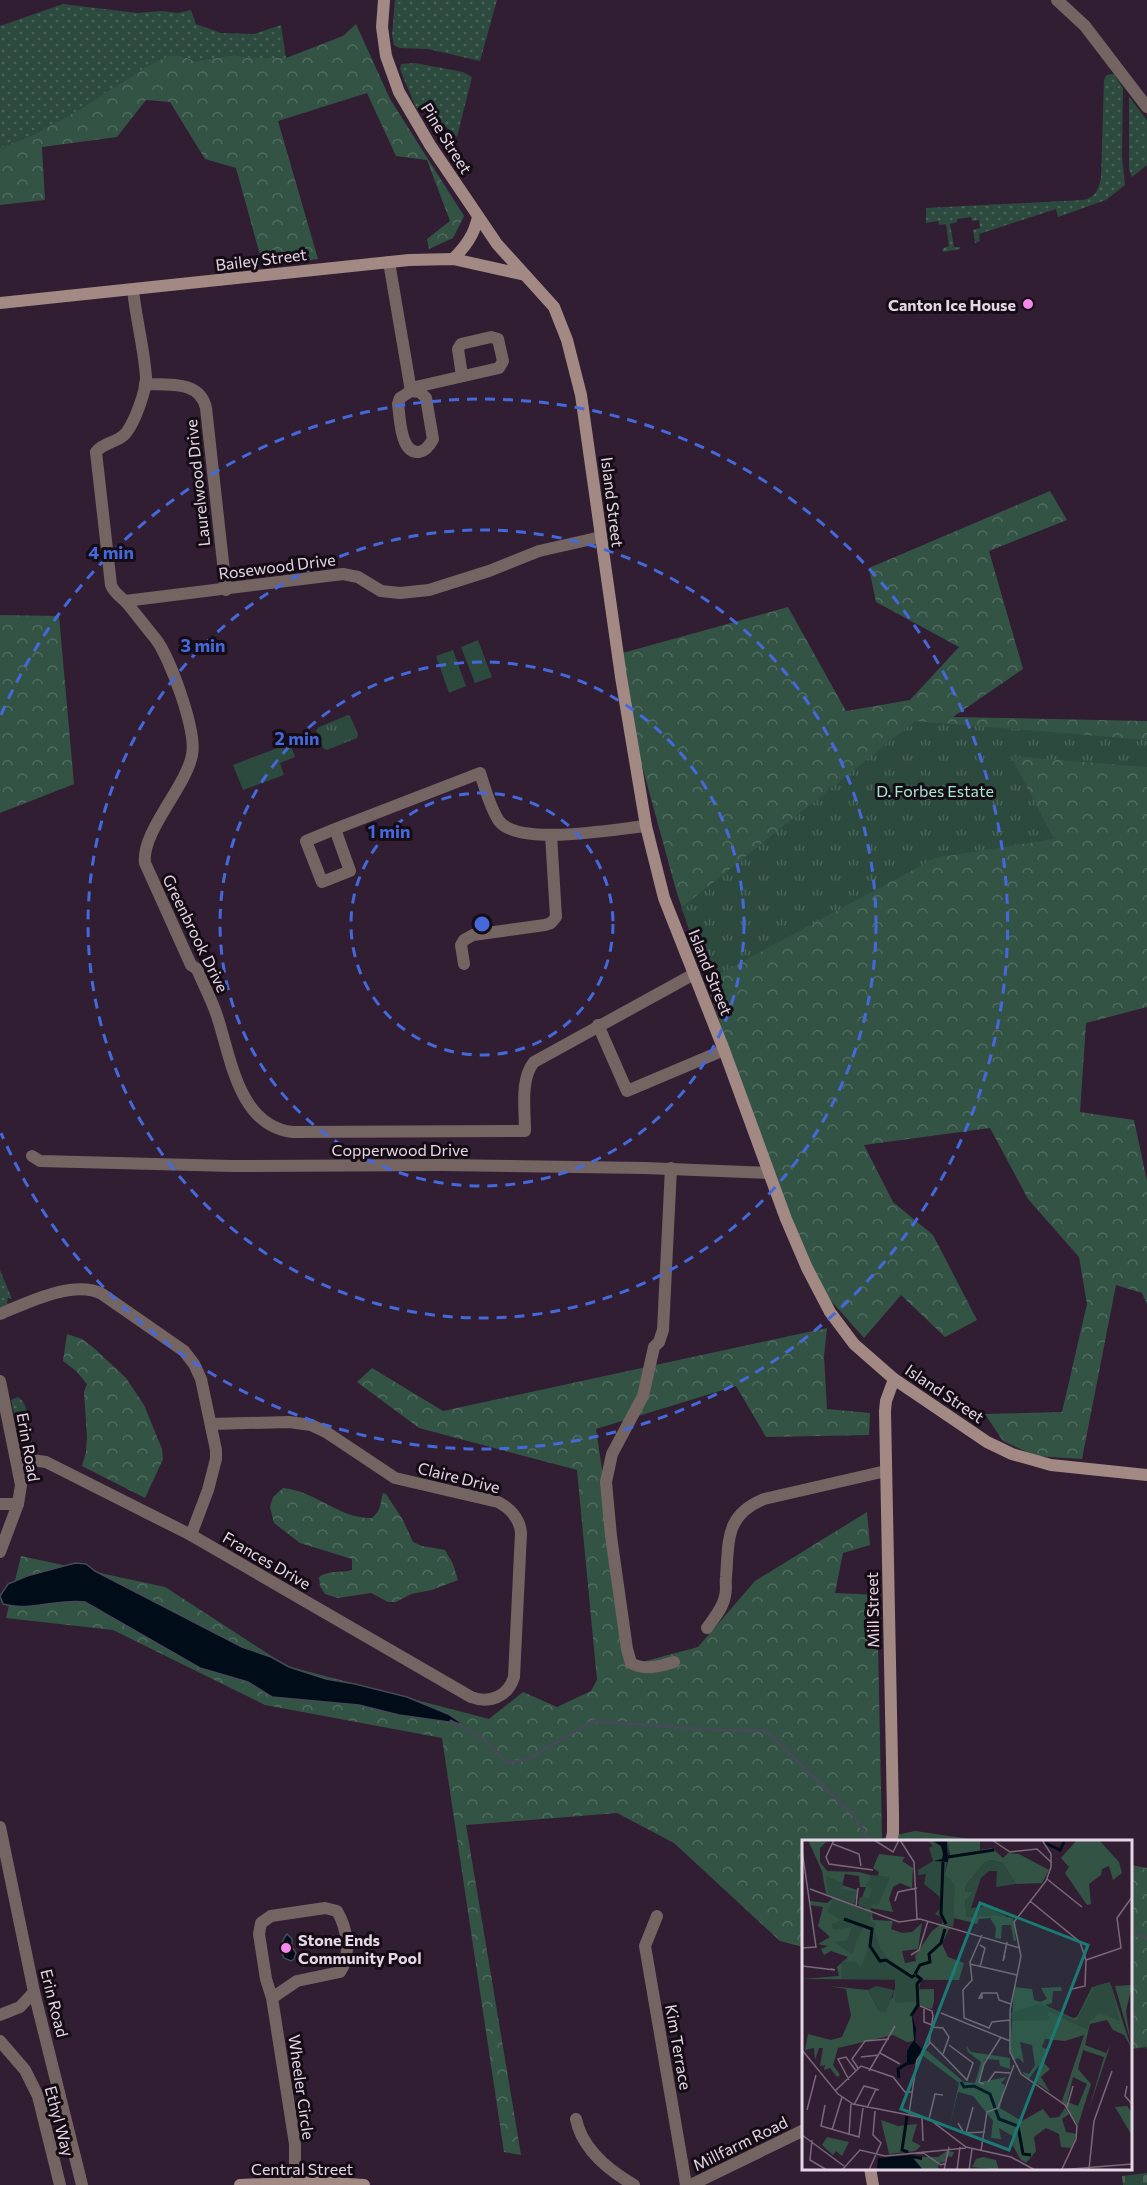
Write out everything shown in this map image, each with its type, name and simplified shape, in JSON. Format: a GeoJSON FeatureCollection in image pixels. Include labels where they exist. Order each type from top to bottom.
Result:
{"type":"FeatureCollection","features":[{"type":"Feature","properties":{"kind":"street","name":"Pine Street"},"geometry":{"type":"LineString","coordinates":[[384,0],[382,27],[386,56],[399,92],[430,145],[478,217],[497,244],[525,275]]}},
{"type":"Feature","properties":{"kind":"street"},"geometry":{"type":"LineString","coordinates":[[1057,0],[1084,26],[1147,106]]}},
{"type":"Feature","properties":{"kind":"street"},"geometry":{"type":"LineString","coordinates":[[453,259],[467,245],[478,217]]}},
{"type":"Feature","properties":{"kind":"street","name":"Bailey Street"},"geometry":{"type":"LineString","coordinates":[[0,303],[389,262],[453,259],[525,275]]}},
{"type":"Feature","properties":{"kind":"street"},"geometry":{"type":"LineString","coordinates":[[389,262],[411,389]]}},
{"type":"Feature","properties":{"kind":"street","name":"Island Street"},"geometry":{"type":"LineString","coordinates":[[525,275],[554,307],[567,340],[581,395],[621,676],[646,826],[664,898],[724,1050],[786,1220],[830,1312],[854,1344],[894,1379],[987,1442],[1012,1454],[1051,1465],[1147,1475]]}},
{"type":"Feature","properties":{"kind":"street","name":"Greenbrook Drive"},"geometry":{"type":"LineString","coordinates":[[133,290],[146,384],[126,433],[118,440],[102,446],[96,452],[111,585],[157,641],[164,653],[182,700],[194,741],[190,762],[153,832],[145,850],[144,863],[217,1014],[236,1081],[263,1121],[274,1128],[293,1132],[525,1131],[526,1078],[534,1062],[694,974]]}},
{"type":"Feature","properties":{"kind":"street"},"geometry":{"type":"LineString","coordinates":[[411,389],[420,392],[426,398],[433,439],[428,447],[419,452],[405,445],[398,404],[403,395],[411,389],[462,376]]}},
{"type":"Feature","properties":{"kind":"street","name":"Laurelwood Drive"},"geometry":{"type":"LineString","coordinates":[[146,384],[189,387],[200,393],[202,397],[206,408],[226,590]]}},
{"type":"Feature","properties":{"kind":"street","name":"Rosewood Drive"},"geometry":{"type":"LineString","coordinates":[[124,601],[343,574],[358,577],[381,591],[400,593],[429,590],[444,587],[539,551],[601,537]]}},
{"type":"Feature","properties":{"kind":"street"},"geometry":{"type":"LineString","coordinates":[[335,829],[480,773],[498,819],[514,831],[551,836],[646,826]]}},
{"type":"Feature","properties":{"kind":"street"},"geometry":{"type":"LineString","coordinates":[[464,964],[461,945],[464,940],[473,935],[545,925],[556,917],[551,836]]}},
{"type":"Feature","properties":{"kind":"street"},"geometry":{"type":"LineString","coordinates":[[598,1025],[627,1091],[724,1050]]}},
{"type":"Feature","properties":{"kind":"street","name":"Copperwood Drive"},"geometry":{"type":"LineString","coordinates":[[32,1156],[40,1161],[197,1166],[442,1165],[671,1168],[770,1173]]}},
{"type":"Feature","properties":{"kind":"street"},"geometry":{"type":"LineString","coordinates":[[671,1168],[662,1336],[654,1347],[643,1396],[612,1454],[606,1482],[611,1536],[631,1663],[637,1667],[648,1667],[674,1662]]}},
{"type":"Feature","properties":{"kind":"street"},"geometry":{"type":"LineString","coordinates":[[0,1314],[59,1292],[84,1289],[99,1292],[188,1356],[201,1380],[216,1450],[208,1490],[191,1535]]}},
{"type":"Feature","properties":{"kind":"street","name":"Mill Street"},"geometry":{"type":"LineString","coordinates":[[891,1840],[893,1813],[885,1411],[894,1379]]}},
{"type":"Feature","properties":{"kind":"street","name":"Erin Road"},"geometry":{"type":"LineString","coordinates":[[0,1381],[21,1485],[18,1504],[0,1552]]}},
{"type":"Feature","properties":{"kind":"street","name":"Claire Drive"},"geometry":{"type":"LineString","coordinates":[[211,1424],[289,1422],[311,1425],[326,1432],[395,1478],[498,1502],[506,1506],[516,1516],[521,1528],[514,1677],[507,1692],[494,1699]]}},
{"type":"Feature","properties":{"kind":"street","name":"Frances Drive"},"geometry":{"type":"LineString","coordinates":[[18,1463],[31,1460],[46,1462],[191,1535],[471,1697],[479,1700],[494,1699]]}},
{"type":"Feature","properties":{"kind":"street"},"geometry":{"type":"LineString","coordinates":[[707,1628],[725,1597],[731,1533],[740,1513],[750,1505],[764,1499],[886,1471]]}},
{"type":"Feature","properties":{"kind":"street"},"geometry":{"type":"LineString","coordinates":[[0,1504],[18,1504]]}},
{"type":"Feature","properties":{"kind":"street","name":"Erin Road"},"geometry":{"type":"LineString","coordinates":[[0,1827],[34,1992],[82,2185]]}},
{"type":"Feature","properties":{"kind":"street","name":"Wheeler Circle"},"geometry":{"type":"LineString","coordinates":[[272,1998],[297,1981],[340,1971],[346,1962],[348,1951],[338,1911],[325,1908],[271,1916],[261,1923],[259,1934],[266,1979],[272,1998],[295,2144],[295,2182]]}},
{"type":"Feature","properties":{"kind":"street","name":"Kim Terrace"},"geometry":{"type":"LineString","coordinates":[[657,1916],[645,1946],[686,2185]]}},
{"type":"Feature","properties":{"kind":"street"},"geometry":{"type":"LineString","coordinates":[[0,2015],[20,2007],[34,1992]]}},
{"type":"Feature","properties":{"kind":"street","name":"Ethyl Way"},"geometry":{"type":"LineString","coordinates":[[0,2042],[25,2070],[38,2096],[60,2185]]}},
{"type":"Feature","properties":{"kind":"street"},"geometry":{"type":"LineString","coordinates":[[576,2119],[581,2136],[600,2161],[633,2185]]}},
{"type":"Feature","properties":{"kind":"street","name":"Millfarm Road"},"geometry":{"type":"LineString","coordinates":[[691,2185],[802,2131]]}},
{"type":"Feature","properties":{"kind":"street"},"geometry":{"type":"LineString","coordinates":[[870,2170],[873,2185]]}},
{"type":"Feature","properties":{"kind":"street","name":"Central Street"},"geometry":{"type":"LineString","coordinates":[[240,2185],[295,2182],[364,2185]]}},
{"type":"Feature","properties":{"kind":"green space"},"geometry":{"type":"Polygon","coordinates":[[[395,0],[497,0],[480,61],[428,49],[399,48],[394,45],[392,35],[395,0]]]}},
{"type":"Feature","properties":{"kind":"green space"},"geometry":{"type":"Polygon","coordinates":[[[63,4],[137,13],[162,11],[178,13],[191,10],[196,24],[221,33],[254,34],[281,25],[286,58],[251,58],[234,55],[195,61],[178,55],[151,64],[75,112],[35,134],[0,148],[0,26],[63,4]]]}},
{"type":"Feature","properties":{"kind":"green space"},"geometry":{"type":"Polygon","coordinates":[[[356,24],[390,99],[464,216],[453,238],[429,249],[427,239],[450,221],[427,160],[396,156],[367,93],[278,121],[318,259],[263,266],[236,168],[205,159],[170,102],[146,100],[117,137],[42,147],[45,200],[0,205],[0,148],[35,134],[75,112],[151,64],[169,56],[178,55],[195,61],[234,55],[251,58],[286,58],[343,36],[356,24]]]}},
{"type":"Feature","properties":{"kind":"green space"},"geometry":{"type":"Polygon","coordinates":[[[415,63],[463,72],[472,77],[457,137],[434,116],[416,108],[400,69],[401,64],[415,63]]]}},
{"type":"Feature","properties":{"kind":"green space"},"geometry":{"type":"Polygon","coordinates":[[[1114,74],[1123,88],[1122,156],[1125,185],[1106,200],[1058,217],[1056,209],[979,234],[980,241],[975,243],[973,230],[980,228],[979,220],[972,221],[971,217],[957,219],[957,222],[950,224],[954,247],[960,247],[960,249],[943,252],[942,249],[949,246],[946,224],[939,225],[938,221],[926,223],[926,208],[1083,200],[1094,195],[1101,178],[1104,80],[1114,74]]]}},
{"type":"Feature","properties":{"kind":"green space"},"geometry":{"type":"Polygon","coordinates":[[[1129,97],[1147,120],[1147,165],[1132,177],[1129,169],[1129,97]]]}},
{"type":"Feature","properties":{"kind":"green space"},"geometry":{"type":"Polygon","coordinates":[[[1050,491],[1067,520],[989,551],[1023,669],[953,717],[1147,721],[1147,1007],[1086,1023],[1080,1112],[1134,1120],[1147,1181],[1147,1304],[1142,1293],[1116,1285],[1082,1459],[1036,1456],[1003,1441],[985,1414],[1062,1412],[1087,1304],[1079,1257],[1028,1199],[990,1128],[864,1145],[893,1202],[933,1235],[977,1320],[945,1337],[901,1295],[864,1338],[801,1267],[676,890],[612,656],[788,607],[846,711],[910,700],[959,647],[876,602],[869,568],[1050,491]]]}},
{"type":"Feature","properties":{"kind":"green space"},"geometry":{"type":"Polygon","coordinates":[[[0,615],[59,616],[74,784],[0,813],[0,615]]]}},
{"type":"Feature","properties":{"kind":"green space"},"geometry":{"type":"Polygon","coordinates":[[[478,640],[492,677],[475,683],[461,647],[478,640]]]}},
{"type":"Feature","properties":{"kind":"green space"},"geometry":{"type":"Polygon","coordinates":[[[453,650],[466,686],[449,693],[436,656],[453,650]]]}},
{"type":"Feature","properties":{"kind":"green space"},"geometry":{"type":"Polygon","coordinates":[[[348,715],[358,734],[357,738],[327,750],[323,748],[316,730],[348,715]]]}},
{"type":"Feature","properties":{"kind":"green space","name":"D. Forbes Estate"},"geometry":{"type":"Polygon","coordinates":[[[915,721],[1147,740],[1147,767],[1011,756],[1054,839],[935,858],[712,978],[681,908],[915,721]]]}},
{"type":"Feature","properties":{"kind":"green space"},"geometry":{"type":"Polygon","coordinates":[[[290,743],[295,757],[280,763],[284,775],[243,790],[233,765],[290,743]]]}},
{"type":"Feature","properties":{"kind":"green space"},"geometry":{"type":"Polygon","coordinates":[[[0,1270],[12,1299],[8,1298],[7,1303],[10,1304],[0,1307],[0,1270]]]}},
{"type":"Feature","properties":{"kind":"green space"},"geometry":{"type":"Polygon","coordinates":[[[827,1328],[824,1356],[827,1409],[870,1413],[869,1435],[766,1437],[736,1386],[596,1429],[631,1665],[698,1647],[755,1581],[867,1512],[870,1545],[843,1553],[835,1593],[877,1595],[882,1838],[915,1831],[976,1840],[802,1840],[802,1947],[780,1941],[674,1843],[617,1813],[466,1825],[521,2155],[504,2152],[442,1738],[265,1705],[113,1630],[6,1618],[21,1556],[165,1587],[287,1666],[489,1719],[523,1692],[557,1707],[591,1691],[597,1680],[577,1470],[419,1428],[357,1382],[372,1368],[443,1411],[827,1328]]]}},
{"type":"Feature","properties":{"kind":"green space"},"geometry":{"type":"Polygon","coordinates":[[[67,1334],[82,1339],[94,1348],[126,1378],[144,1405],[162,1449],[163,1459],[145,1498],[82,1466],[87,1437],[84,1392],[87,1384],[63,1361],[67,1334]]]}},
{"type":"Feature","properties":{"kind":"green space"},"geometry":{"type":"Polygon","coordinates":[[[18,1397],[25,1406],[31,1430],[30,1451],[25,1453],[22,1450],[11,1400],[18,1397]]]}},
{"type":"Feature","properties":{"kind":"green space"},"geometry":{"type":"Polygon","coordinates":[[[283,1488],[306,1494],[349,1514],[372,1518],[379,1509],[383,1493],[386,1494],[403,1520],[413,1542],[445,1550],[458,1580],[432,1590],[411,1594],[396,1602],[388,1602],[371,1593],[338,1598],[325,1594],[320,1586],[319,1577],[352,1570],[352,1559],[300,1543],[274,1523],[270,1507],[273,1497],[283,1488]]]}},
{"type":"Feature","properties":{"kind":"green space"},"geometry":{"type":"Polygon","coordinates":[[[1132,1865],[1147,1868],[1147,2049],[1146,2047],[1132,2049],[1132,1865]]]}},
{"type":"Feature","properties":{"kind":"green space"},"geometry":{"type":"Polygon","coordinates":[[[1147,2173],[1147,2185],[1123,2185],[1122,2176],[1147,2173]]]}},
{"type":"Feature","properties":{"kind":"water"},"geometry":{"type":"Polygon","coordinates":[[[75,1563],[86,1564],[95,1571],[242,1647],[271,1657],[289,1667],[326,1679],[407,1697],[448,1714],[463,1724],[399,1715],[359,1705],[272,1697],[248,1682],[200,1668],[85,1602],[33,1606],[3,1604],[0,1596],[8,1584],[27,1576],[75,1563]]]}},
{"type":"Feature","properties":{"kind":"water","name":"Stone Ends Community Pool"},"geometry":{"type":"Polygon","coordinates":[[[287,1934],[292,1939],[292,1947],[296,1953],[291,1961],[284,1958],[281,1948],[287,1934]]]}},
{"type":"Feature","properties":{"kind":"waterway"},"geometry":{"type":"LineString","coordinates":[[451,1721],[483,1738],[507,1763],[528,1759],[593,1721],[717,1730],[766,1731],[852,1814],[870,1840]]}},
{"type":"Feature","properties":{"kind":"waterway"},"geometry":{"type":"LineString","coordinates":[[1132,1935],[1145,1936],[1147,1939]]}},
{"type":"Feature","properties":{"kind":"place","name":"Canton Ice House"},"geometry":{"type":"Point","coordinates":[1028,304]}},
{"type":"Feature","properties":{"kind":"place","name":"Stone Ends Community Pool"},"geometry":{"type":"Point","coordinates":[286,1948]}}]}
